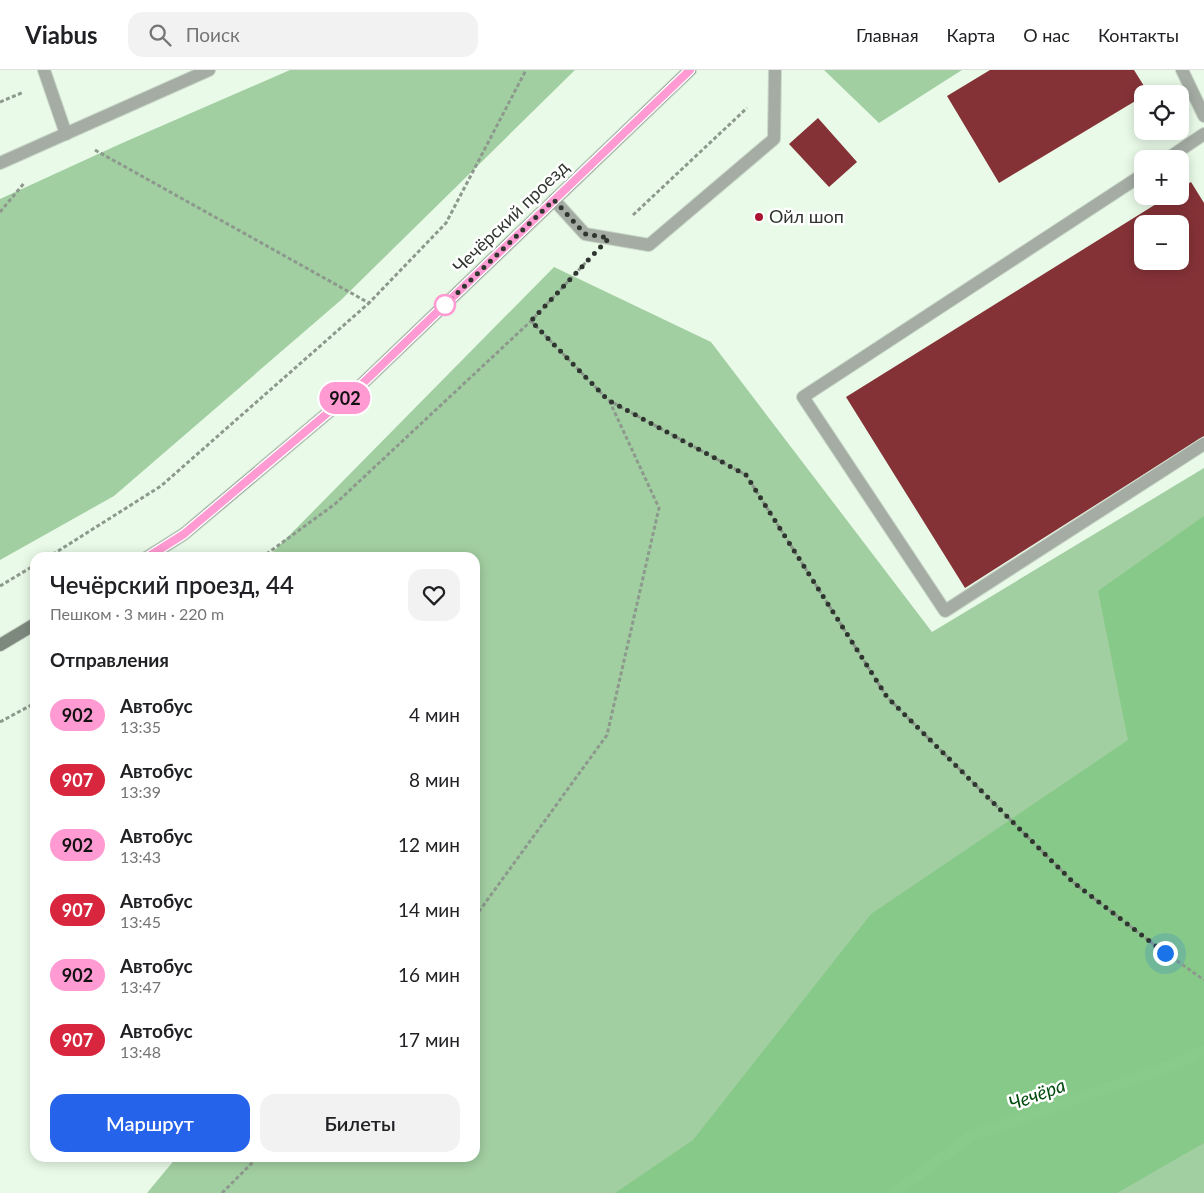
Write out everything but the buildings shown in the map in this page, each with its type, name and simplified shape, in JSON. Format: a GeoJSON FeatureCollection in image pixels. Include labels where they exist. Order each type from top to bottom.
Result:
{"type":"FeatureCollection","features":[{"type":"Feature","properties":{"kind":"main road","name":"Чечёрский проезд"},"geometry":{"type":"LineString","coordinates":[[156,552],[184,534],[362,384],[690,70]]}},
{"type":"Feature","properties":{"kind":"main road"},"geometry":{"type":"LineString","coordinates":[[0,645],[30,627]]}},
{"type":"Feature","properties":{"kind":"street"},"geometry":{"type":"LineString","coordinates":[[44,70],[66,134]]}},
{"type":"Feature","properties":{"kind":"street"},"geometry":{"type":"LineString","coordinates":[[0,163],[209,70]]}},
{"type":"Feature","properties":{"kind":"street"},"geometry":{"type":"LineString","coordinates":[[1182,70],[1204,116]]}},
{"type":"Feature","properties":{"kind":"street"},"geometry":{"type":"LineString","coordinates":[[554,200],[585,234],[649,245],[774,139],[775,76]]}},
{"type":"Feature","properties":{"kind":"street"},"geometry":{"type":"LineString","coordinates":[[1180,150],[1204,134]]}},
{"type":"Feature","properties":{"kind":"street"},"geometry":{"type":"LineString","coordinates":[[1134,180],[803,397],[945,610],[1204,444]]}},
{"type":"Feature","properties":{"kind":"path"},"geometry":{"type":"LineString","coordinates":[[56,552],[161,486],[369,302],[446,223],[526,70]]}},
{"type":"Feature","properties":{"kind":"path"},"geometry":{"type":"LineString","coordinates":[[269,552],[335,504],[531,321],[609,238],[775,76]]}},
{"type":"Feature","properties":{"kind":"path"},"geometry":{"type":"LineString","coordinates":[[66,134],[369,302]]}},
{"type":"Feature","properties":{"kind":"path"},"geometry":{"type":"LineString","coordinates":[[0,212],[30,176]]}},
{"type":"Feature","properties":{"kind":"path"},"geometry":{"type":"LineString","coordinates":[[531,321],[608,400],[746,475],[887,697],[1074,883],[1152,944],[1204,980]]}},
{"type":"Feature","properties":{"kind":"path"},"geometry":{"type":"LineString","coordinates":[[480,910],[607,735],[659,508],[608,400]]}},
{"type":"Feature","properties":{"kind":"path"},"geometry":{"type":"LineString","coordinates":[[0,586],[30,568]]}},
{"type":"Feature","properties":{"kind":"path"},"geometry":{"type":"LineString","coordinates":[[0,722],[30,707]]}},
{"type":"Feature","properties":{"kind":"path"},"geometry":{"type":"LineString","coordinates":[[222,1193],[253,1162]]}},
{"type":"Feature","properties":{"kind":"green space"},"geometry":{"type":"Polygon","coordinates":[[[290,70],[575,70],[341,300],[114,496],[0,560],[0,199],[290,70]]]}},
{"type":"Feature","properties":{"kind":"green space"},"geometry":{"type":"Polygon","coordinates":[[[824,70],[962,70],[879,123],[824,70]]]}},
{"type":"Feature","properties":{"kind":"green space"},"geometry":{"type":"Polygon","coordinates":[[[554,267],[711,342],[932,632],[1204,468],[1204,1193],[147,1193],[173,1162],[480,1162],[480,552],[273,552],[554,267]]]}},
{"type":"Feature","properties":{"kind":"green space"},"geometry":{"type":"Polygon","coordinates":[[[1204,516],[1204,1143],[1117,1193],[615,1193],[693,1140],[871,914],[1128,740],[1098,591],[1204,516]]]}},
{"type":"Feature","properties":{"kind":"waterway","name":"Чечёра"},"geometry":{"type":"LineString","coordinates":[[894,1193],[971,1136],[1173,1065],[1204,1051]]}},
{"type":"Feature","properties":{"kind":"bus line","name":"902"},"geometry":{"type":"LineString","coordinates":[[156,552],[184,534],[362,384],[690,70]]}},
{"type":"Feature","properties":{"kind":"place","name":"Ойл шоп"},"geometry":{"type":"Point","coordinates":[759,217]}},
{"type":"Feature","properties":{"kind":"route"},"geometry":{"type":"LineString","coordinates":[[445,305],[554,200],[585,234],[609,238],[531,321],[608,400],[746,475],[887,697],[1074,883],[1165,953]]}}]}
